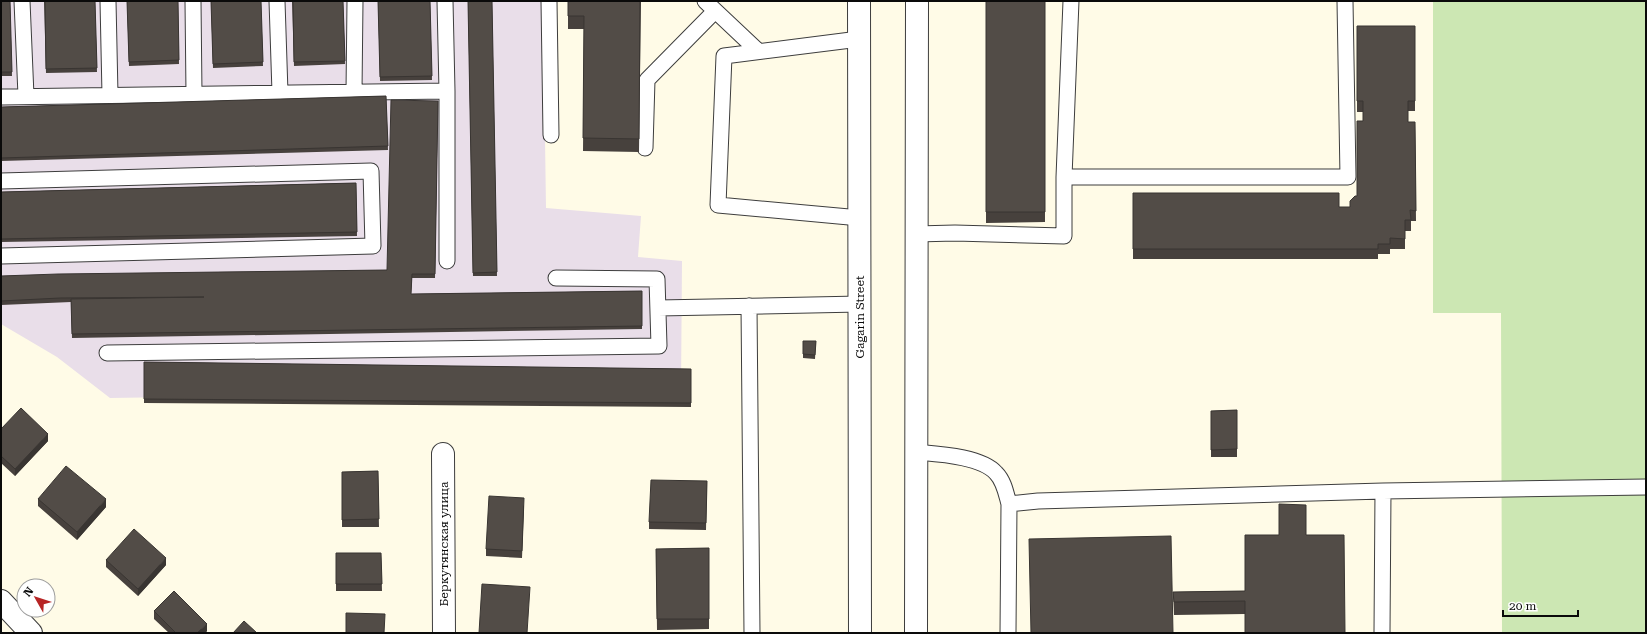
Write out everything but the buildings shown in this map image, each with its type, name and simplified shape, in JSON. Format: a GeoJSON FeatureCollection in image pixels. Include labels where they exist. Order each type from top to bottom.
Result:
{"type":"FeatureCollection","features":[{"type":"Feature","properties":{"kind":"street","name":"Gagarin Street"},"geometry":{"type":"LineString","coordinates":[[859,1],[860,633]]}},
{"type":"Feature","properties":{"kind":"street"},"geometry":{"type":"LineString","coordinates":[[916,633],[917,1]]}},
{"type":"Feature","properties":{"kind":"street","name":"Беркутянская улица"},"geometry":{"type":"LineString","coordinates":[[443,454],[444,633]]}},
{"type":"Feature","properties":{"kind":"street"},"geometry":{"type":"LineString","coordinates":[[1,601],[31,633]]}},
{"type":"Feature","properties":{"kind":"lane"},"geometry":{"type":"LineString","coordinates":[[22,1],[26,96]]}},
{"type":"Feature","properties":{"kind":"lane"},"geometry":{"type":"LineString","coordinates":[[108,1],[110,95]]}},
{"type":"Feature","properties":{"kind":"lane"},"geometry":{"type":"LineString","coordinates":[[193,1],[194,94]]}},
{"type":"Feature","properties":{"kind":"lane"},"geometry":{"type":"LineString","coordinates":[[278,1],[280,93]]}},
{"type":"Feature","properties":{"kind":"lane"},"geometry":{"type":"LineString","coordinates":[[354,92],[355,1]]}},
{"type":"Feature","properties":{"kind":"lane"},"geometry":{"type":"LineString","coordinates":[[445,1],[448,91],[447,261]]}},
{"type":"Feature","properties":{"kind":"lane"},"geometry":{"type":"LineString","coordinates":[[549,1],[551,135]]}},
{"type":"Feature","properties":{"kind":"lane"},"geometry":{"type":"LineString","coordinates":[[916,234],[955,233],[1064,236],[1064,177],[1071,1]]}},
{"type":"Feature","properties":{"kind":"lane"},"geometry":{"type":"LineString","coordinates":[[1064,177],[1348,177],[1345,1]]}},
{"type":"Feature","properties":{"kind":"lane"},"geometry":{"type":"LineString","coordinates":[[645,148],[647,80],[710,6],[758,51]]}},
{"type":"Feature","properties":{"kind":"lane"},"geometry":{"type":"LineString","coordinates":[[860,39],[724,56],[718,205],[860,218]]}},
{"type":"Feature","properties":{"kind":"lane"},"geometry":{"type":"LineString","coordinates":[[1,97],[448,91]]}},
{"type":"Feature","properties":{"kind":"lane"},"geometry":{"type":"LineString","coordinates":[[1,181],[371,171],[373,246],[1,256]]}},
{"type":"Feature","properties":{"kind":"lane"},"geometry":{"type":"LineString","coordinates":[[107,353],[659,346],[657,279],[556,278]]}},
{"type":"Feature","properties":{"kind":"lane"},"geometry":{"type":"LineString","coordinates":[[658,308],[860,304]]}},
{"type":"Feature","properties":{"kind":"lane"},"geometry":{"type":"LineString","coordinates":[[749,306],[752,633]]}},
{"type":"Feature","properties":{"kind":"lane"},"geometry":{"type":"LineString","coordinates":[[916,452],[972,459],[995,471],[1003,483],[1009,504],[1008,633]]}},
{"type":"Feature","properties":{"kind":"lane"},"geometry":{"type":"LineString","coordinates":[[1009,504],[1046,500],[1383,491],[1646,487]]}},
{"type":"Feature","properties":{"kind":"lane"},"geometry":{"type":"LineString","coordinates":[[1382,633],[1383,491]]}},
{"type":"Feature","properties":{"kind":"shaded area"},"geometry":{"type":"Polygon","coordinates":[[[1,1],[543,1],[546,208],[641,216],[638,257],[682,261],[681,389],[110,398],[57,357],[1,324],[1,1]]]}},
{"type":"Feature","properties":{"kind":"green space"},"geometry":{"type":"Polygon","coordinates":[[[1433,1],[1646,1],[1646,633],[1502,633],[1501,313],[1433,313],[1433,1]]]}}]}
